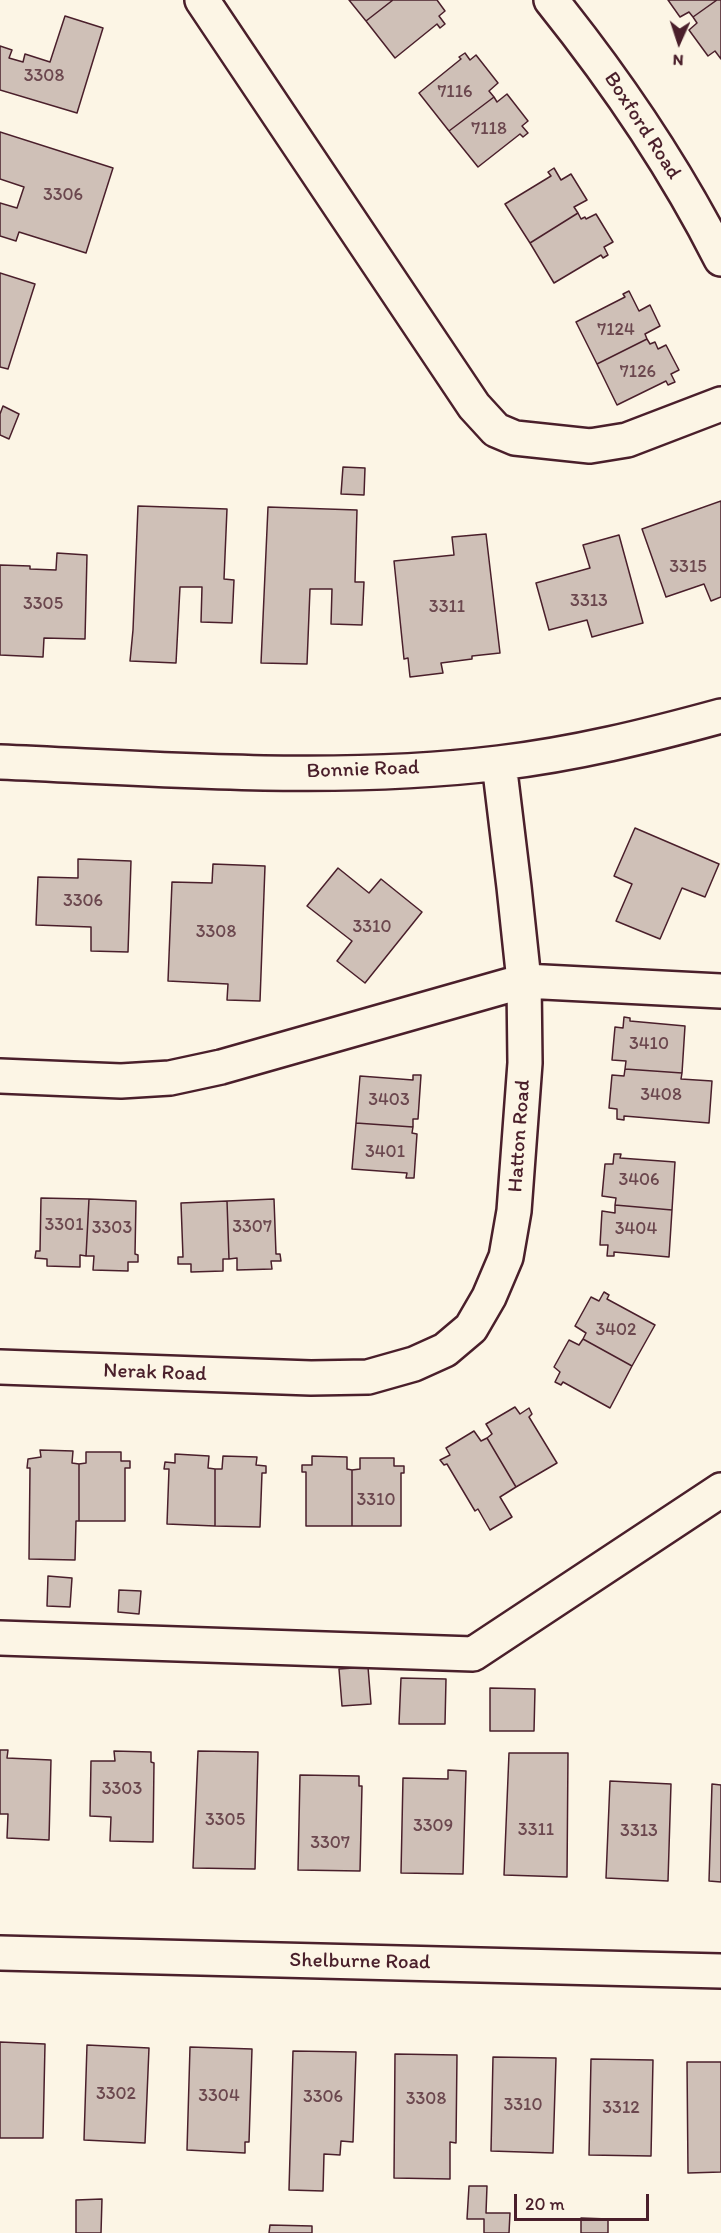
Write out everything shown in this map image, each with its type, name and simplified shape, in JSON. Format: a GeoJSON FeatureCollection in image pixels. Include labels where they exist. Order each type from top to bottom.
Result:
{"type":"FeatureCollection","features":[{"type":"Feature","properties":{"kind":"street"},"geometry":{"type":"LineString","coordinates":[[202,0],[474,406],[496,430],[515,438],[590,446],[627,440],[721,404]]}},
{"type":"Feature","properties":{"kind":"street","name":"Boxford Road"},"geometry":{"type":"LineString","coordinates":[[551,0],[651,135],[701,219],[721,259]]}},
{"type":"Feature","properties":{"kind":"street","name":"Bonnie Road"},"geometry":{"type":"LineString","coordinates":[[0,762],[274,773],[388,771],[499,763],[612,745],[721,716]]}},
{"type":"Feature","properties":{"kind":"street","name":"Hatton Road"},"geometry":{"type":"LineString","coordinates":[[310,1378],[368,1377],[445,1350],[471,1328],[489,1297],[506,1257],[514,1211],[525,1063],[524,981],[499,763]]}},
{"type":"Feature","properties":{"kind":"street"},"geometry":{"type":"LineString","coordinates":[[0,1076],[121,1081],[170,1078],[220,1067],[524,981],[721,991]]}},
{"type":"Feature","properties":{"kind":"street","name":"Nerak Road"},"geometry":{"type":"LineString","coordinates":[[0,1367],[310,1378]]}},
{"type":"Feature","properties":{"kind":"street"},"geometry":{"type":"LineString","coordinates":[[0,1638],[473,1654],[721,1490]]}},
{"type":"Feature","properties":{"kind":"street","name":"Shelburne Road"},"geometry":{"type":"LineString","coordinates":[[0,1953],[721,1971]]}},
{"type":"Feature","properties":{"kind":"building"},"geometry":{"type":"Polygon","coordinates":[[[349,0],[393,0],[366,21],[349,0]]]}},
{"type":"Feature","properties":{"kind":"building"},"geometry":{"type":"Polygon","coordinates":[[[393,0],[437,0],[445,11],[439,16],[445,24],[440,28],[437,24],[395,58],[366,21],[393,0]]]}},
{"type":"Feature","properties":{"kind":"building"},"geometry":{"type":"Polygon","coordinates":[[[668,0],[717,0],[693,17],[689,12],[680,17],[668,0]]]}},
{"type":"Feature","properties":{"kind":"building"},"geometry":{"type":"Polygon","coordinates":[[[717,0],[721,0],[721,59],[715,51],[708,56],[689,30],[697,23],[693,17],[717,0]]]}},
{"type":"Feature","properties":{"kind":"building"},"geometry":{"type":"Polygon","coordinates":[[[65,16],[103,28],[77,113],[0,90],[0,46],[12,50],[9,58],[23,62],[25,54],[50,62],[65,16]]]}},
{"type":"Feature","properties":{"kind":"building"},"geometry":{"type":"Polygon","coordinates":[[[465,53],[470,60],[476,55],[498,83],[489,91],[494,97],[449,131],[419,93],[461,59],[459,57],[465,53]]]}},
{"type":"Feature","properties":{"kind":"building"},"geometry":{"type":"Polygon","coordinates":[[[507,94],[528,121],[522,126],[528,133],[523,137],[520,134],[478,167],[449,131],[494,97],[497,102],[507,94]]]}},
{"type":"Feature","properties":{"kind":"building"},"geometry":{"type":"Polygon","coordinates":[[[0,132],[113,168],[86,253],[19,232],[16,241],[0,236],[0,203],[17,208],[24,187],[0,179],[0,132]]]}},
{"type":"Feature","properties":{"kind":"building"},"geometry":{"type":"Polygon","coordinates":[[[554,168],[561,180],[571,174],[587,200],[574,207],[578,213],[530,243],[505,204],[551,176],[548,172],[554,168]]]}},
{"type":"Feature","properties":{"kind":"building"},"geometry":{"type":"Polygon","coordinates":[[[578,213],[581,219],[596,214],[613,242],[604,247],[608,255],[603,258],[601,255],[554,283],[530,243],[578,213]]]}},
{"type":"Feature","properties":{"kind":"building"},"geometry":{"type":"Polygon","coordinates":[[[0,273],[35,284],[8,369],[0,367],[0,273]]]}},
{"type":"Feature","properties":{"kind":"building"},"geometry":{"type":"Polygon","coordinates":[[[629,291],[639,311],[650,305],[660,326],[645,334],[647,339],[597,364],[576,322],[625,297],[623,294],[629,291]]]}},
{"type":"Feature","properties":{"kind":"building"},"geometry":{"type":"Polygon","coordinates":[[[647,339],[650,344],[655,342],[658,349],[666,345],[679,370],[671,374],[675,382],[668,385],[666,381],[617,405],[597,364],[647,339]]]}},
{"type":"Feature","properties":{"kind":"building"},"geometry":{"type":"Polygon","coordinates":[[[3,406],[19,414],[9,439],[0,435],[0,414],[3,406]]]}},
{"type":"Feature","properties":{"kind":"building"},"geometry":{"type":"Polygon","coordinates":[[[343,467],[365,468],[364,495],[341,494],[343,467]]]}},
{"type":"Feature","properties":{"kind":"building"},"geometry":{"type":"Polygon","coordinates":[[[721,501],[721,597],[711,601],[704,584],[666,597],[642,529],[721,501]]]}},
{"type":"Feature","properties":{"kind":"building"},"geometry":{"type":"Polygon","coordinates":[[[138,506],[227,509],[224,579],[234,580],[232,623],[201,622],[202,587],[180,587],[176,663],[130,661],[138,506]]]}},
{"type":"Feature","properties":{"kind":"building"},"geometry":{"type":"Polygon","coordinates":[[[268,507],[357,510],[355,582],[364,582],[362,625],[331,624],[332,589],[310,589],[307,664],[261,663],[268,507]]]}},
{"type":"Feature","properties":{"kind":"building"},"geometry":{"type":"Polygon","coordinates":[[[486,534],[500,653],[441,663],[443,673],[410,677],[408,658],[404,659],[394,561],[454,555],[452,537],[486,534]]]}},
{"type":"Feature","properties":{"kind":"building"},"geometry":{"type":"Polygon","coordinates":[[[619,535],[643,623],[592,637],[587,620],[549,630],[536,583],[590,568],[583,545],[619,535]]]}},
{"type":"Feature","properties":{"kind":"building"},"geometry":{"type":"Polygon","coordinates":[[[57,553],[87,555],[85,639],[44,638],[43,657],[0,655],[0,565],[56,570],[57,553]]]}},
{"type":"Feature","properties":{"kind":"building"},"geometry":{"type":"Polygon","coordinates":[[[635,828],[719,864],[705,897],[682,888],[660,939],[616,921],[632,884],[614,876],[635,828]]]}},
{"type":"Feature","properties":{"kind":"building"},"geometry":{"type":"Polygon","coordinates":[[[78,859],[131,861],[128,952],[91,951],[91,927],[36,925],[38,877],[78,878],[78,859]]]}},
{"type":"Feature","properties":{"kind":"building"},"geometry":{"type":"Polygon","coordinates":[[[213,864],[265,866],[260,1001],[227,1000],[228,984],[168,981],[172,882],[212,883],[213,864]]]}},
{"type":"Feature","properties":{"kind":"building"},"geometry":{"type":"Polygon","coordinates":[[[338,868],[369,893],[381,879],[422,912],[365,983],[337,961],[352,941],[307,906],[338,868]]]}},
{"type":"Feature","properties":{"kind":"building"},"geometry":{"type":"Polygon","coordinates":[[[624,1017],[630,1018],[630,1021],[685,1026],[682,1073],[625,1069],[626,1061],[612,1060],[615,1027],[623,1028],[624,1017]]]}},
{"type":"Feature","properties":{"kind":"building"},"geometry":{"type":"Polygon","coordinates":[[[625,1069],[682,1073],[681,1079],[712,1081],[709,1123],[624,1116],[624,1120],[617,1119],[617,1109],[609,1108],[612,1075],[624,1076],[625,1069]]]}},
{"type":"Feature","properties":{"kind":"building"},"geometry":{"type":"Polygon","coordinates":[[[413,1075],[421,1075],[418,1119],[413,1119],[413,1127],[356,1123],[360,1076],[413,1080],[413,1075]]]}},
{"type":"Feature","properties":{"kind":"building"},"geometry":{"type":"Polygon","coordinates":[[[356,1123],[413,1127],[412,1133],[417,1134],[414,1178],[406,1178],[407,1173],[352,1169],[356,1123]]]}},
{"type":"Feature","properties":{"kind":"building"},"geometry":{"type":"Polygon","coordinates":[[[614,1154],[621,1154],[620,1158],[675,1162],[672,1210],[615,1205],[616,1198],[602,1196],[605,1164],[613,1164],[614,1154]]]}},
{"type":"Feature","properties":{"kind":"building"},"geometry":{"type":"Polygon","coordinates":[[[41,1198],[89,1199],[86,1256],[80,1255],[80,1267],[47,1266],[47,1259],[35,1258],[36,1251],[40,1251],[41,1198]]]}},
{"type":"Feature","properties":{"kind":"building"},"geometry":{"type":"Polygon","coordinates":[[[89,1199],[136,1201],[135,1254],[138,1255],[138,1262],[128,1262],[128,1271],[93,1270],[94,1256],[86,1256],[89,1199]]]}},
{"type":"Feature","properties":{"kind":"building"},"geometry":{"type":"Polygon","coordinates":[[[274,1199],[276,1254],[280,1254],[281,1261],[271,1261],[272,1269],[237,1270],[237,1258],[229,1259],[227,1201],[274,1199]]]}},
{"type":"Feature","properties":{"kind":"building"},"geometry":{"type":"Polygon","coordinates":[[[227,1201],[229,1259],[223,1259],[223,1271],[191,1272],[191,1264],[178,1264],[178,1257],[183,1257],[181,1203],[227,1201]]]}},
{"type":"Feature","properties":{"kind":"building"},"geometry":{"type":"Polygon","coordinates":[[[615,1205],[672,1210],[669,1257],[614,1252],[614,1256],[607,1256],[608,1245],[600,1245],[602,1211],[615,1213],[615,1205]]]}},
{"type":"Feature","properties":{"kind":"building"},"geometry":{"type":"Polygon","coordinates":[[[604,1292],[609,1295],[607,1299],[655,1325],[632,1366],[583,1339],[586,1333],[575,1326],[591,1297],[599,1301],[604,1292]]]}},
{"type":"Feature","properties":{"kind":"building"},"geometry":{"type":"Polygon","coordinates":[[[583,1339],[632,1366],[610,1408],[563,1382],[561,1385],[555,1382],[560,1372],[554,1367],[569,1340],[579,1345],[583,1339]]]}},
{"type":"Feature","properties":{"kind":"building"},"geometry":{"type":"Polygon","coordinates":[[[515,1407],[520,1414],[529,1408],[532,1414],[529,1417],[557,1463],[516,1487],[487,1438],[492,1434],[486,1424],[515,1407]]]}},
{"type":"Feature","properties":{"kind":"building"},"geometry":{"type":"Polygon","coordinates":[[[474,1431],[481,1441],[487,1438],[516,1487],[500,1497],[512,1517],[490,1530],[478,1509],[475,1511],[447,1464],[444,1465],[440,1460],[450,1455],[446,1448],[474,1431]]]}},
{"type":"Feature","properties":{"kind":"building"},"geometry":{"type":"Polygon","coordinates":[[[40,1450],[73,1451],[72,1463],[79,1464],[79,1521],[76,1521],[75,1560],[29,1559],[30,1468],[27,1468],[28,1459],[41,1457],[40,1450]]]}},
{"type":"Feature","properties":{"kind":"building"},"geometry":{"type":"Polygon","coordinates":[[[86,1452],[121,1452],[121,1461],[130,1461],[130,1468],[125,1468],[125,1521],[79,1521],[79,1464],[86,1463],[86,1452]]]}},
{"type":"Feature","properties":{"kind":"building"},"geometry":{"type":"Polygon","coordinates":[[[175,1454],[209,1456],[208,1468],[215,1469],[215,1526],[167,1524],[169,1469],[164,1469],[165,1462],[175,1463],[175,1454]]]}},
{"type":"Feature","properties":{"kind":"building"},"geometry":{"type":"Polygon","coordinates":[[[223,1456],[257,1457],[256,1465],[266,1466],[266,1473],[262,1473],[260,1527],[215,1526],[215,1469],[222,1469],[223,1456]]]}},
{"type":"Feature","properties":{"kind":"building"},"geometry":{"type":"Polygon","coordinates":[[[312,1456],[347,1457],[347,1469],[352,1470],[352,1526],[306,1526],[306,1472],[302,1472],[302,1465],[312,1465],[312,1456]]]}},
{"type":"Feature","properties":{"kind":"building"},"geometry":{"type":"Polygon","coordinates":[[[360,1458],[394,1458],[394,1466],[404,1466],[404,1473],[401,1473],[401,1526],[352,1526],[352,1470],[360,1469],[360,1458]]]}},
{"type":"Feature","properties":{"kind":"building"},"geometry":{"type":"Polygon","coordinates":[[[48,1576],[72,1578],[70,1607],[47,1606],[48,1576]]]}},
{"type":"Feature","properties":{"kind":"building"},"geometry":{"type":"Polygon","coordinates":[[[119,1590],[141,1591],[139,1614],[118,1612],[119,1590]]]}},
{"type":"Feature","properties":{"kind":"building"},"geometry":{"type":"Polygon","coordinates":[[[368,1667],[371,1704],[342,1706],[339,1669],[368,1667]]]}},
{"type":"Feature","properties":{"kind":"building"},"geometry":{"type":"Polygon","coordinates":[[[401,1678],[446,1679],[445,1724],[399,1724],[401,1678]]]}},
{"type":"Feature","properties":{"kind":"building"},"geometry":{"type":"Polygon","coordinates":[[[490,1688],[535,1689],[534,1731],[490,1731],[490,1688]]]}},
{"type":"Feature","properties":{"kind":"building"},"geometry":{"type":"Polygon","coordinates":[[[0,1750],[8,1750],[7,1758],[51,1760],[49,1840],[7,1838],[8,1814],[0,1814],[0,1750]]]}},
{"type":"Feature","properties":{"kind":"building"},"geometry":{"type":"Polygon","coordinates":[[[114,1751],[151,1752],[151,1762],[154,1763],[153,1842],[110,1841],[111,1817],[90,1816],[91,1761],[115,1761],[114,1751]]]}},
{"type":"Feature","properties":{"kind":"building"},"geometry":{"type":"Polygon","coordinates":[[[198,1751],[258,1752],[255,1869],[193,1868],[198,1751]]]}},
{"type":"Feature","properties":{"kind":"building"},"geometry":{"type":"Polygon","coordinates":[[[509,1753],[568,1753],[567,1877],[504,1875],[509,1753]]]}},
{"type":"Feature","properties":{"kind":"building"},"geometry":{"type":"Polygon","coordinates":[[[448,1770],[466,1771],[463,1874],[401,1873],[403,1778],[448,1779],[448,1770]]]}},
{"type":"Feature","properties":{"kind":"building"},"geometry":{"type":"Polygon","coordinates":[[[300,1775],[359,1776],[359,1786],[362,1786],[360,1871],[298,1870],[300,1775]]]}},
{"type":"Feature","properties":{"kind":"building"},"geometry":{"type":"Polygon","coordinates":[[[610,1781],[671,1784],[668,1881],[606,1878],[610,1781]]]}},
{"type":"Feature","properties":{"kind":"building"},"geometry":{"type":"Polygon","coordinates":[[[712,1784],[721,1785],[721,1882],[709,1881],[712,1784]]]}},
{"type":"Feature","properties":{"kind":"building"},"geometry":{"type":"Polygon","coordinates":[[[0,2042],[45,2044],[43,2138],[0,2138],[0,2042]]]}},
{"type":"Feature","properties":{"kind":"building"},"geometry":{"type":"Polygon","coordinates":[[[87,2045],[149,2048],[145,2143],[84,2140],[87,2045]]]}},
{"type":"Feature","properties":{"kind":"building"},"geometry":{"type":"Polygon","coordinates":[[[190,2047],[252,2049],[249,2142],[245,2142],[245,2153],[187,2150],[190,2047]]]}},
{"type":"Feature","properties":{"kind":"building"},"geometry":{"type":"Polygon","coordinates":[[[293,2051],[356,2052],[353,2142],[341,2141],[340,2155],[324,2154],[323,2191],[289,2190],[293,2051]]]}},
{"type":"Feature","properties":{"kind":"building"},"geometry":{"type":"Polygon","coordinates":[[[395,2054],[457,2055],[456,2143],[450,2142],[450,2179],[394,2178],[395,2054]]]}},
{"type":"Feature","properties":{"kind":"building"},"geometry":{"type":"Polygon","coordinates":[[[493,2057],[556,2058],[553,2153],[491,2151],[493,2057]]]}},
{"type":"Feature","properties":{"kind":"building"},"geometry":{"type":"Polygon","coordinates":[[[591,2059],[653,2060],[651,2156],[589,2155],[591,2059]]]}},
{"type":"Feature","properties":{"kind":"building"},"geometry":{"type":"Polygon","coordinates":[[[687,2062],[721,2062],[721,2172],[688,2173],[687,2062]]]}},
{"type":"Feature","properties":{"kind":"building"},"geometry":{"type":"Polygon","coordinates":[[[469,2186],[487,2186],[486,2213],[510,2213],[509,2233],[484,2233],[484,2219],[467,2219],[469,2186]]]}},
{"type":"Feature","properties":{"kind":"building"},"geometry":{"type":"Polygon","coordinates":[[[102,2199],[101,2233],[76,2233],[76,2200],[102,2199]]]}},
{"type":"Feature","properties":{"kind":"building"},"geometry":{"type":"Polygon","coordinates":[[[581,2218],[608,2219],[608,2233],[581,2233],[581,2218]]]}},
{"type":"Feature","properties":{"kind":"building"},"geometry":{"type":"Polygon","coordinates":[[[270,2225],[312,2226],[312,2233],[269,2233],[270,2225]]]}}]}
